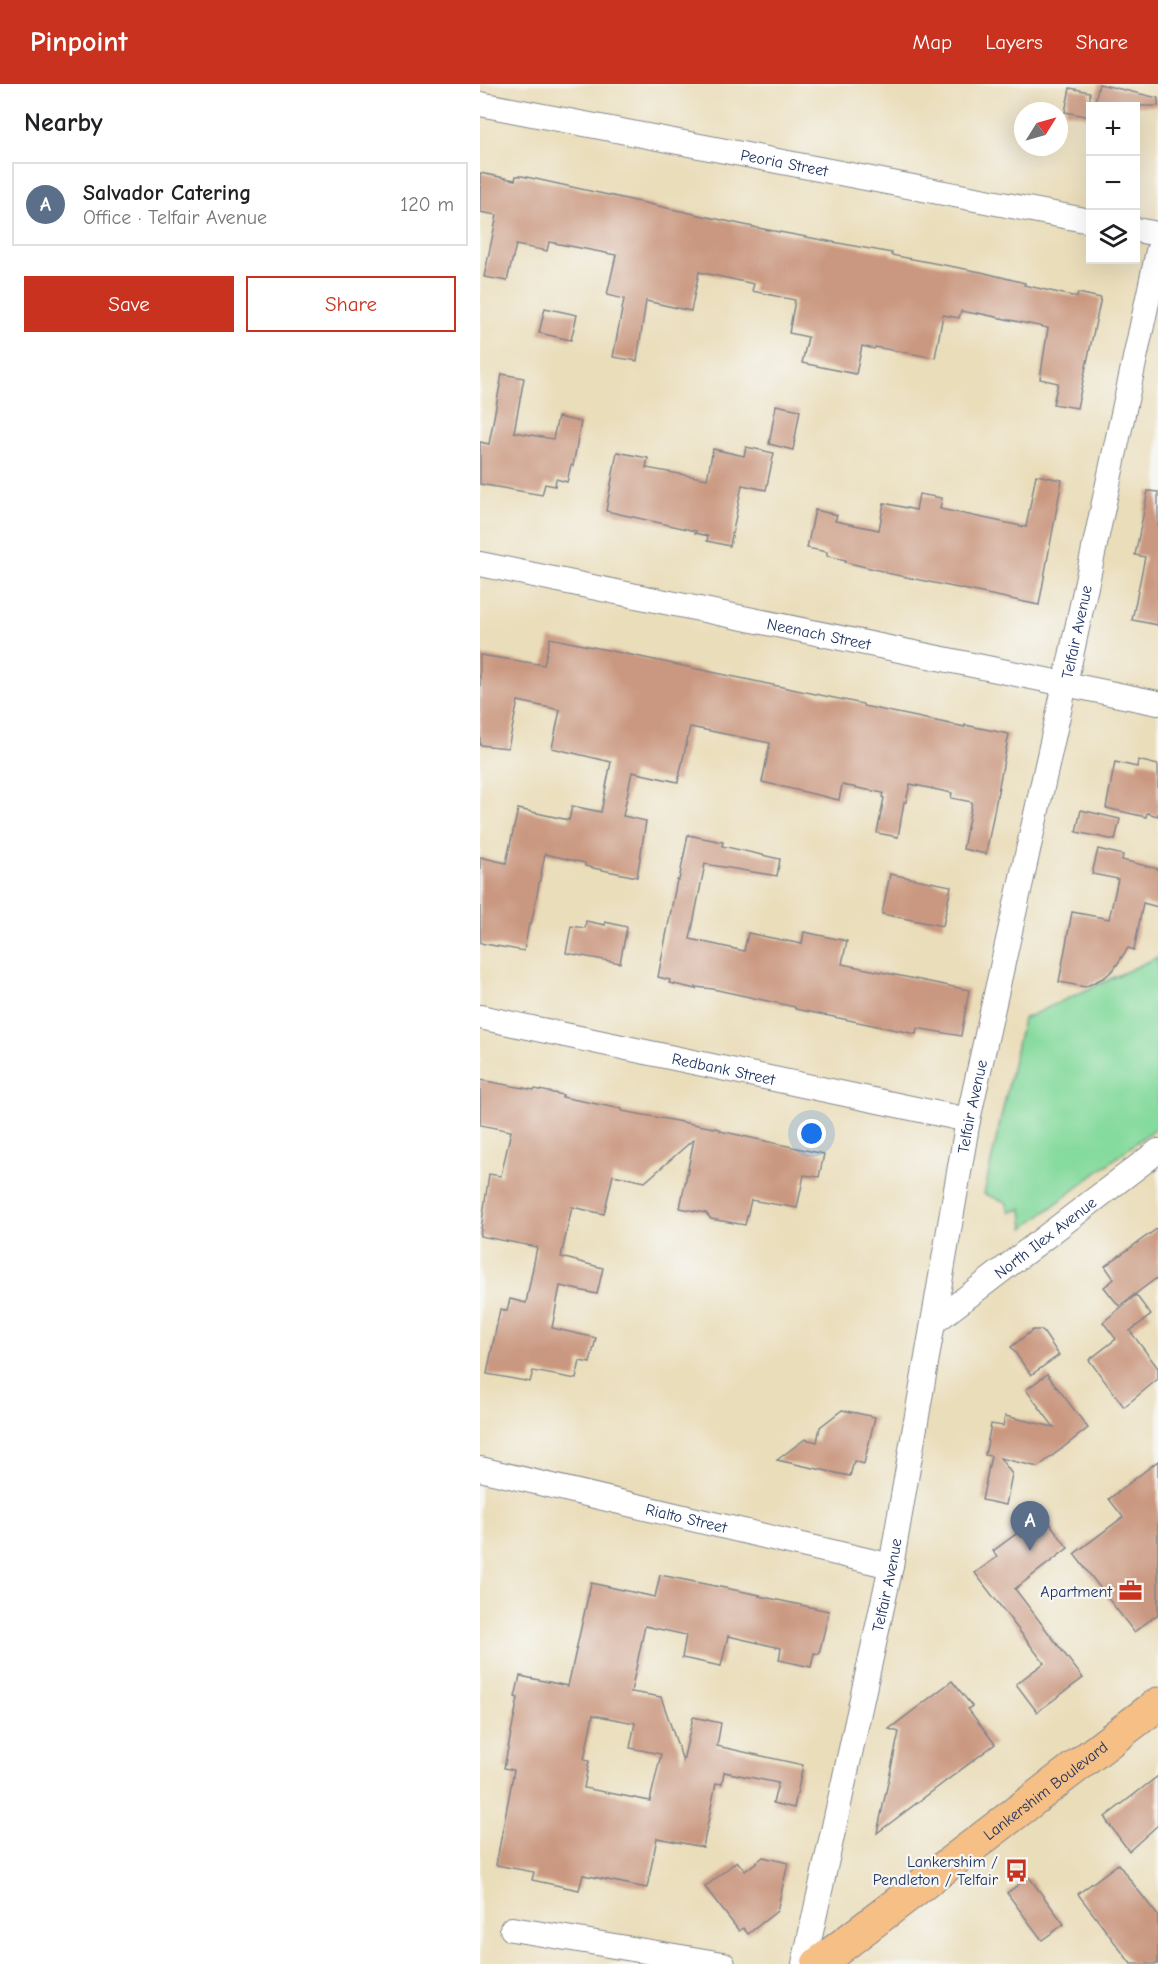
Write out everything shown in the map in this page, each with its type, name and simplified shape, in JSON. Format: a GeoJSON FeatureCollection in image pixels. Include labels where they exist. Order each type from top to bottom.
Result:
{"type":"FeatureCollection","features":[{"type":"Feature","properties":{"kind":"main road","name":"Lankershim Boulevard"},"geometry":{"type":"LineString","coordinates":[[818,1964],[1158,1704]]}},
{"type":"Feature","properties":{"kind":"street","name":"Peoria Street"},"geometry":{"type":"LineString","coordinates":[[480,104],[1086,220]]}},
{"type":"Feature","properties":{"kind":"street"},"geometry":{"type":"LineString","coordinates":[[1140,231],[1158,234]]}},
{"type":"Feature","properties":{"kind":"street","name":"Telfair Avenue"},"geometry":{"type":"LineString","coordinates":[[804,1964],[891,1566],[968,1120],[1158,251]]}},
{"type":"Feature","properties":{"kind":"street","name":"Neenach Street"},"geometry":{"type":"LineString","coordinates":[[480,564],[1158,702]]}},
{"type":"Feature","properties":{"kind":"street","name":"Redbank Street"},"geometry":{"type":"LineString","coordinates":[[480,1017],[968,1120]]}},
{"type":"Feature","properties":{"kind":"street","name":"North Ilex Avenue"},"geometry":{"type":"LineString","coordinates":[[933,1323],[1158,1151]]}},
{"type":"Feature","properties":{"kind":"street","name":"Rialto Street"},"geometry":{"type":"LineString","coordinates":[[480,1469],[891,1566]]}},
{"type":"Feature","properties":{"kind":"street"},"geometry":{"type":"LineString","coordinates":[[512,1929],[723,1964]]}},
{"type":"Feature","properties":{"kind":"green space"},"geometry":{"type":"Polygon","coordinates":[[[1158,957],[1158,1126],[1024,1228],[1022,1209],[1010,1212],[1006,1202],[984,1194],[1023,1019],[1158,957]]]}},
{"type":"Feature","properties":{"kind":"building"},"geometry":{"type":"Polygon","coordinates":[[[1099,84],[1158,98],[1158,106],[1140,106],[1140,102],[1095,102],[1099,84]]]}},
{"type":"Feature","properties":{"kind":"building"},"geometry":{"type":"Polygon","coordinates":[[[1070,88],[1090,92],[1090,102],[1086,102],[1086,116],[1068,113],[1070,88]]]}},
{"type":"Feature","properties":{"kind":"building"},"geometry":{"type":"Polygon","coordinates":[[[480,173],[515,180],[516,176],[522,176],[758,228],[981,272],[1077,297],[1078,293],[1101,298],[1077,408],[1053,404],[1058,383],[1040,379],[1048,328],[961,311],[959,318],[943,315],[935,358],[862,346],[856,374],[802,363],[808,337],[789,333],[795,300],[752,291],[754,284],[699,272],[691,311],[646,301],[637,361],[613,357],[624,299],[607,295],[616,255],[549,242],[547,251],[516,245],[507,281],[484,277],[497,215],[480,212],[480,173]]]}},
{"type":"Feature","properties":{"kind":"building"},"geometry":{"type":"Polygon","coordinates":[[[545,308],[577,315],[571,340],[539,333],[545,308]]]}},
{"type":"Feature","properties":{"kind":"building"},"geometry":{"type":"Polygon","coordinates":[[[502,374],[524,378],[514,432],[553,439],[558,417],[581,422],[573,466],[571,465],[567,482],[556,479],[555,486],[545,484],[542,495],[480,484],[480,442],[489,444],[502,374]]]}},
{"type":"Feature","properties":{"kind":"building"},"geometry":{"type":"Polygon","coordinates":[[[776,405],[800,410],[793,450],[769,444],[776,405]]]}},
{"type":"Feature","properties":{"kind":"building"},"geometry":{"type":"Polygon","coordinates":[[[746,447],[774,453],[766,490],[742,485],[730,546],[707,541],[708,536],[695,533],[696,531],[606,511],[617,452],[648,458],[646,468],[707,479],[713,449],[744,456],[746,447]]]}},
{"type":"Feature","properties":{"kind":"building"},"geometry":{"type":"Polygon","coordinates":[[[1036,475],[1062,480],[1039,605],[886,573],[827,556],[827,552],[807,548],[815,510],[837,515],[835,521],[879,530],[884,503],[916,510],[919,494],[942,498],[940,509],[1026,527],[1036,475]]]}},
{"type":"Feature","properties":{"kind":"building"},"geometry":{"type":"Polygon","coordinates":[[[1148,491],[1158,492],[1158,625],[1132,620],[1145,557],[1135,555],[1148,491]]]}},
{"type":"Feature","properties":{"kind":"building"},"geometry":{"type":"Polygon","coordinates":[[[550,638],[863,704],[863,706],[1009,734],[986,854],[963,849],[972,802],[951,798],[952,793],[910,784],[906,802],[904,802],[898,837],[877,833],[883,793],[842,785],[839,800],[762,782],[770,743],[690,727],[678,782],[632,772],[623,816],[646,821],[637,877],[585,866],[585,863],[545,854],[524,951],[480,943],[480,857],[506,863],[518,809],[569,820],[572,806],[601,812],[611,762],[552,748],[560,710],[518,701],[508,748],[480,745],[480,655],[544,665],[550,638]]]}},
{"type":"Feature","properties":{"kind":"building"},"geometry":{"type":"Polygon","coordinates":[[[1138,760],[1158,765],[1158,816],[1147,813],[1146,817],[1106,808],[1115,762],[1137,767],[1138,760]]]}},
{"type":"Feature","properties":{"kind":"building"},"geometry":{"type":"Polygon","coordinates":[[[1081,810],[1120,819],[1115,840],[1076,832],[1081,810]]]}},
{"type":"Feature","properties":{"kind":"building"},"geometry":{"type":"Polygon","coordinates":[[[688,835],[723,842],[722,846],[780,859],[777,876],[705,864],[690,939],[744,951],[748,933],[802,944],[804,932],[847,941],[842,964],[969,990],[961,1036],[917,1028],[916,1034],[713,989],[696,987],[696,989],[669,983],[670,980],[658,977],[688,835]]]}},
{"type":"Feature","properties":{"kind":"building"},"geometry":{"type":"Polygon","coordinates":[[[1098,849],[1123,855],[1122,860],[1158,869],[1158,907],[1143,903],[1134,950],[1128,948],[1114,969],[1105,977],[1085,987],[1059,982],[1072,912],[1109,919],[1118,879],[1092,874],[1098,849]]]}},
{"type":"Feature","properties":{"kind":"building"},"geometry":{"type":"Polygon","coordinates":[[[890,874],[951,886],[943,926],[882,914],[890,874]]]}},
{"type":"Feature","properties":{"kind":"building"},"geometry":{"type":"Polygon","coordinates":[[[586,921],[627,927],[620,963],[566,953],[571,926],[585,928],[586,921]]]}},
{"type":"Feature","properties":{"kind":"building"},"geometry":{"type":"Polygon","coordinates":[[[480,1080],[563,1095],[562,1097],[622,1109],[622,1111],[720,1129],[720,1131],[824,1154],[819,1177],[804,1175],[797,1208],[751,1200],[745,1225],[711,1219],[706,1213],[680,1208],[694,1139],[645,1182],[613,1175],[604,1214],[572,1207],[561,1257],[603,1268],[597,1294],[560,1286],[552,1328],[596,1338],[590,1363],[580,1361],[576,1379],[533,1371],[530,1382],[487,1374],[500,1309],[507,1311],[510,1299],[526,1303],[537,1247],[480,1236],[489,1174],[501,1176],[511,1131],[480,1125],[480,1080]]]}},
{"type":"Feature","properties":{"kind":"building"},"geometry":{"type":"Polygon","coordinates":[[[1158,1228],[1158,1277],[1119,1306],[1104,1287],[1114,1279],[1105,1266],[1158,1228]]]}},
{"type":"Feature","properties":{"kind":"building"},"geometry":{"type":"Polygon","coordinates":[[[1136,1295],[1151,1315],[1130,1331],[1158,1368],[1158,1379],[1124,1407],[1089,1360],[1116,1339],[1103,1322],[1136,1295]]]}},
{"type":"Feature","properties":{"kind":"building"},"geometry":{"type":"Polygon","coordinates":[[[1033,1330],[1042,1330],[1059,1355],[1031,1375],[1011,1347],[1033,1330]]]}},
{"type":"Feature","properties":{"kind":"building"},"geometry":{"type":"Polygon","coordinates":[[[1047,1374],[1088,1428],[1038,1467],[1000,1458],[1012,1474],[1006,1505],[982,1500],[991,1456],[985,1455],[991,1424],[1003,1426],[1005,1416],[1054,1427],[1026,1390],[1047,1374]]]}},
{"type":"Feature","properties":{"kind":"building"},"geometry":{"type":"Polygon","coordinates":[[[842,1410],[875,1417],[864,1464],[854,1461],[850,1476],[777,1460],[805,1439],[817,1442],[820,1427],[842,1410]]]}},
{"type":"Feature","properties":{"kind":"building","name":"Apartment"},"geometry":{"type":"Polygon","coordinates":[[[1158,1461],[1158,1614],[1134,1632],[1074,1554],[1123,1517],[1109,1499],[1158,1461]]]}},
{"type":"Feature","properties":{"kind":"building"},"geometry":{"type":"Polygon","coordinates":[[[1043,1514],[1068,1548],[1015,1589],[1083,1678],[1037,1712],[1016,1684],[1044,1663],[975,1573],[997,1557],[993,1551],[1043,1514]]]}},
{"type":"Feature","properties":{"kind":"building"},"geometry":{"type":"Polygon","coordinates":[[[660,1575],[829,1611],[819,1654],[814,1653],[811,1667],[779,1660],[781,1648],[728,1636],[721,1666],[682,1658],[686,1635],[645,1626],[631,1692],[661,1697],[683,1761],[693,1717],[721,1723],[717,1746],[803,1765],[794,1808],[773,1803],[778,1783],[724,1772],[722,1784],[716,1783],[703,1847],[657,1838],[647,1888],[583,1875],[579,1890],[532,1880],[534,1872],[496,1865],[514,1770],[504,1768],[520,1676],[568,1686],[591,1583],[655,1597],[660,1575]],[[593,1715],[584,1760],[589,1761],[584,1788],[650,1801],[661,1754],[630,1748],[635,1723],[593,1715]]]}},
{"type":"Feature","properties":{"kind":"building"},"geometry":{"type":"Polygon","coordinates":[[[952,1681],[972,1706],[968,1709],[995,1744],[877,1833],[899,1732],[889,1729],[952,1681]]]}},
{"type":"Feature","properties":{"kind":"building"},"geometry":{"type":"Polygon","coordinates":[[[1158,1776],[1158,1825],[1129,1851],[1105,1817],[1158,1776]]]}},
{"type":"Feature","properties":{"kind":"building"},"geometry":{"type":"Polygon","coordinates":[[[763,1857],[788,1863],[777,1911],[748,1934],[743,1928],[739,1931],[705,1887],[737,1861],[745,1871],[763,1857]]]}},
{"type":"Feature","properties":{"kind":"building"},"geometry":{"type":"Polygon","coordinates":[[[1118,1864],[1158,1916],[1158,1964],[1131,1964],[1078,1894],[1118,1864]]]}},
{"type":"Feature","properties":{"kind":"building"},"geometry":{"type":"Polygon","coordinates":[[[1029,1877],[1064,1924],[1042,1940],[1007,1893],[1029,1877]]]}},
{"type":"Feature","properties":{"kind":"place","name":"Salvador Catering"},"geometry":{"type":"Point","coordinates":[1030,1551]}},
{"type":"Feature","properties":{"kind":"place","name":"Apartment"},"geometry":{"type":"Point","coordinates":[1130,1591]}},
{"type":"Feature","properties":{"kind":"place","name":"Lankershim / Pendleton / Telfair"},"geometry":{"type":"Point","coordinates":[1016,1870]}}]}
